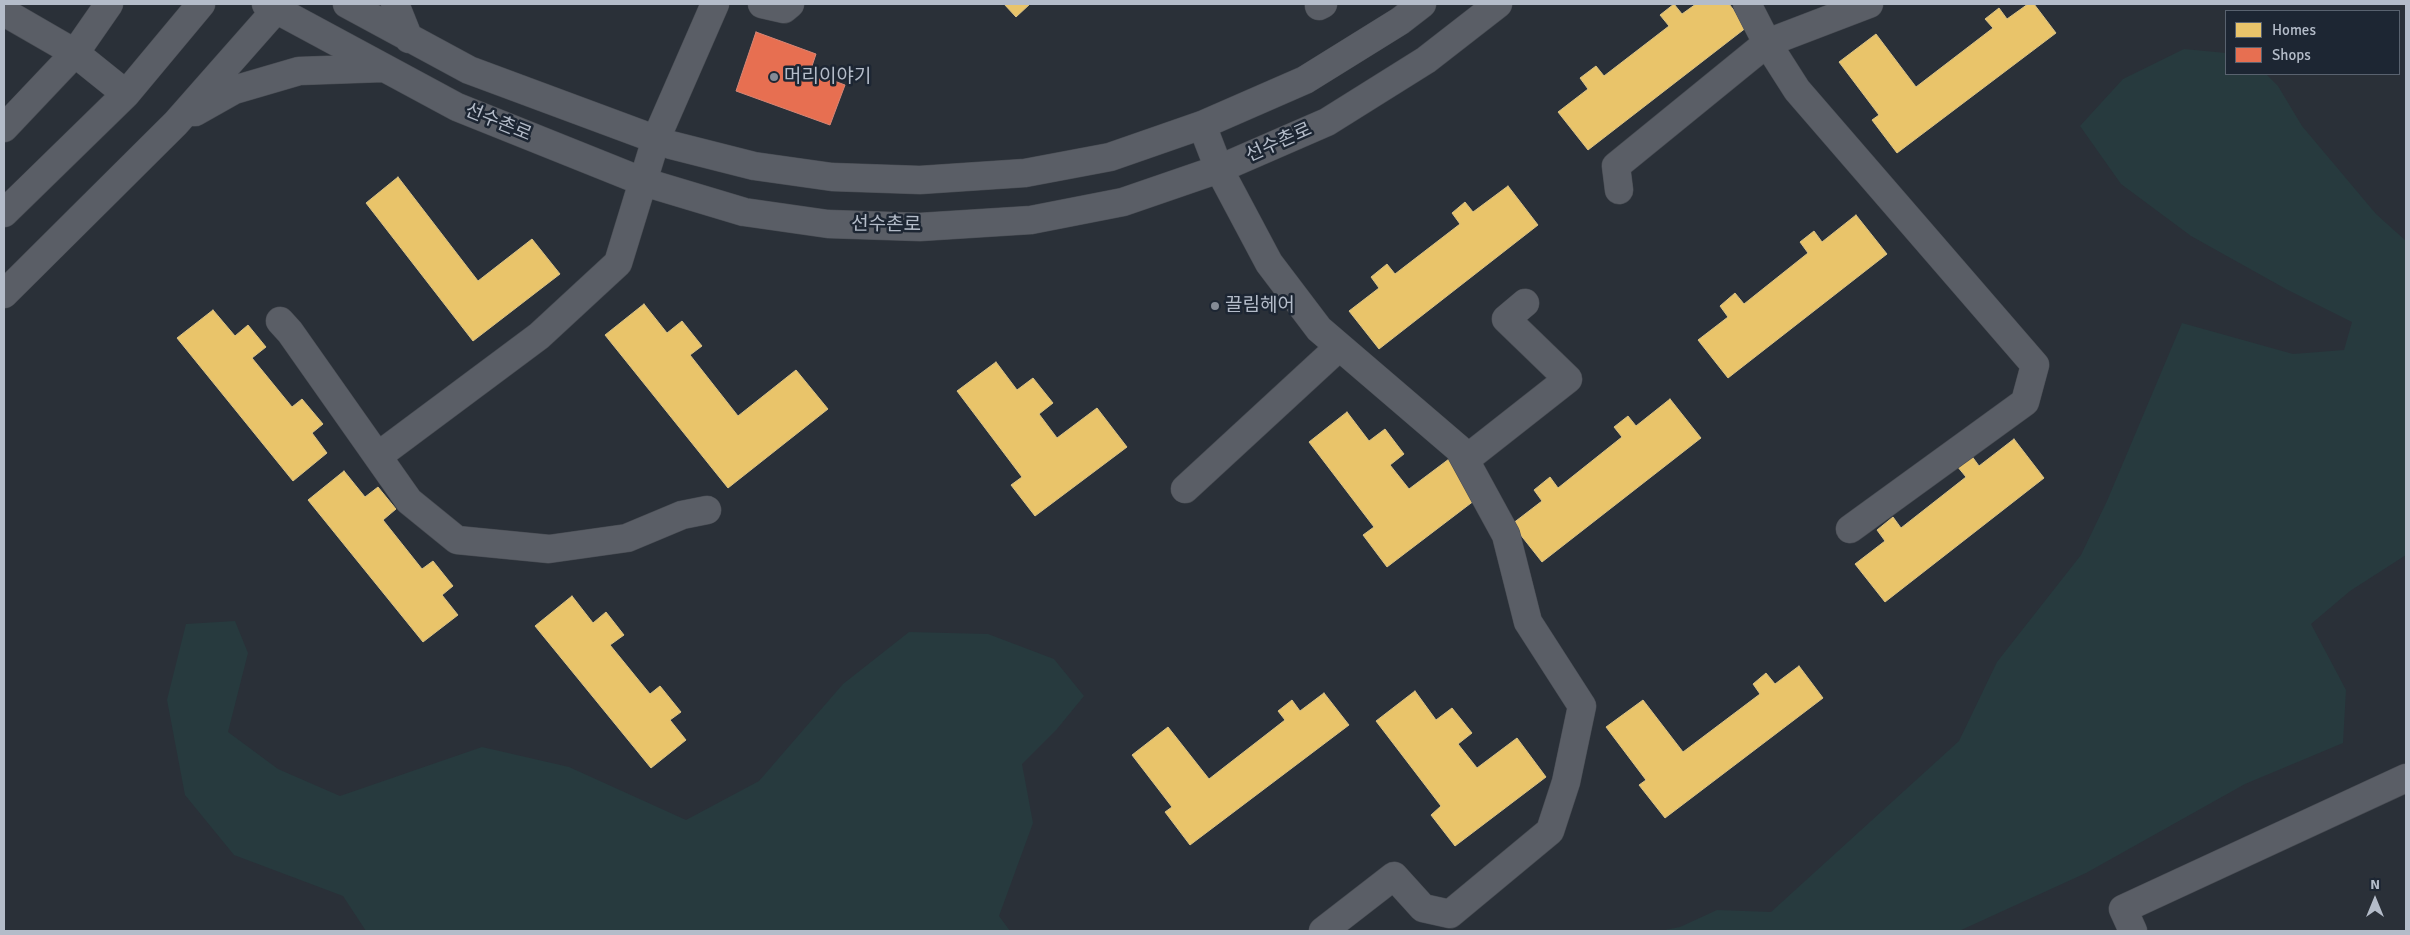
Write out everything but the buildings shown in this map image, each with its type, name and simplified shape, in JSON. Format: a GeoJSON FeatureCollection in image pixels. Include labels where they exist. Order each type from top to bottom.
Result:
{"type":"FeatureCollection","features":[{"type":"Feature","properties":{"kind":"street"},"geometry":{"type":"LineString","coordinates":[[4,128],[75,53],[109,4]]}},
{"type":"Feature","properties":{"kind":"street"},"geometry":{"type":"LineString","coordinates":[[4,213],[126,94],[201,4]]}},
{"type":"Feature","properties":{"kind":"street","name":"선수촌로"},"geometry":{"type":"LineString","coordinates":[[347,4],[469,70],[671,145],[754,166],[832,177],[920,180],[1034,172],[1110,157],[1202,125],[1306,80],[1400,21],[1422,4]]}},
{"type":"Feature","properties":{"kind":"street"},"geometry":{"type":"LineString","coordinates":[[395,4],[409,39]]}},
{"type":"Feature","properties":{"kind":"street"},"geometry":{"type":"LineString","coordinates":[[378,456],[539,336],[618,263],[656,139],[715,4]]}},
{"type":"Feature","properties":{"kind":"street"},"geometry":{"type":"LineString","coordinates":[[762,4],[784,10],[790,4]]}},
{"type":"Feature","properties":{"kind":"street","name":"선수촌로"},"geometry":{"type":"LineString","coordinates":[[274,6],[457,107],[644,182],[744,212],[828,224],[920,227],[1031,220],[1123,202],[1219,169],[1327,122],[1426,60],[1498,4]]}},
{"type":"Feature","properties":{"kind":"street"},"geometry":{"type":"LineString","coordinates":[[1747,4],[1767,43],[1797,90],[2035,365],[2025,402],[1850,529]]}},
{"type":"Feature","properties":{"kind":"street"},"geometry":{"type":"LineString","coordinates":[[1619,190],[1616,166],[1767,43],[1869,4]]}},
{"type":"Feature","properties":{"kind":"street"},"geometry":{"type":"LineString","coordinates":[[4,294],[176,123],[274,6]]}},
{"type":"Feature","properties":{"kind":"street"},"geometry":{"type":"LineString","coordinates":[[4,12],[75,53],[126,94]]}},
{"type":"Feature","properties":{"kind":"street"},"geometry":{"type":"LineString","coordinates":[[176,123],[234,90],[299,71],[384,68]]}},
{"type":"Feature","properties":{"kind":"street"},"geometry":{"type":"LineString","coordinates":[[1202,125],[1219,169],[1269,263],[1319,329],[1459,449],[1506,536],[1528,622],[1582,706],[1566,782],[1550,831],[1450,914],[1423,908],[1394,876],[1323,931]]}},
{"type":"Feature","properties":{"kind":"street"},"geometry":{"type":"LineString","coordinates":[[1466,460],[1568,379],[1506,319],[1525,303]]}},
{"type":"Feature","properties":{"kind":"street"},"geometry":{"type":"LineString","coordinates":[[280,321],[290,332],[409,501],[457,540],[549,549],[627,538],[675,518],[707,510]]}},
{"type":"Feature","properties":{"kind":"street"},"geometry":{"type":"LineString","coordinates":[[1185,489],[1339,347]]}},
{"type":"Feature","properties":{"kind":"street"},"geometry":{"type":"LineString","coordinates":[[2133,931],[2123,909],[2406,778]]}},
{"type":"Feature","properties":{"kind":"green space"},"geometry":{"type":"Polygon","coordinates":[[[2184,49],[2225,53],[2225,75],[2267,75],[2278,86],[2302,126],[2376,214],[2406,241],[2406,555],[2350,591],[2311,624],[2346,690],[2343,743],[2245,784],[2086,873],[1959,931],[1660,931],[1680,927],[1717,910],[1771,912],[1959,741],[1997,662],[2081,555],[2107,501],[2182,323],[2293,354],[2344,350],[2352,322],[2286,289],[2191,236],[2121,184],[2080,126],[2123,79],[2184,49]]]}},
{"type":"Feature","properties":{"kind":"green space"},"geometry":{"type":"Polygon","coordinates":[[[235,621],[248,653],[228,732],[278,769],[340,796],[482,747],[569,767],[686,820],[759,781],[843,684],[909,632],[988,634],[1054,659],[1084,696],[1057,729],[1022,764],[1033,823],[999,916],[1010,931],[366,931],[343,896],[234,855],[185,795],[167,700],[186,624],[235,621]]]}},
{"type":"Feature","properties":{"kind":"place","name":"머리이야기"},"geometry":{"type":"Point","coordinates":[774,77]}},
{"type":"Feature","properties":{"kind":"place","name":"끌림헤어"},"geometry":{"type":"Point","coordinates":[1215,306]}}]}
